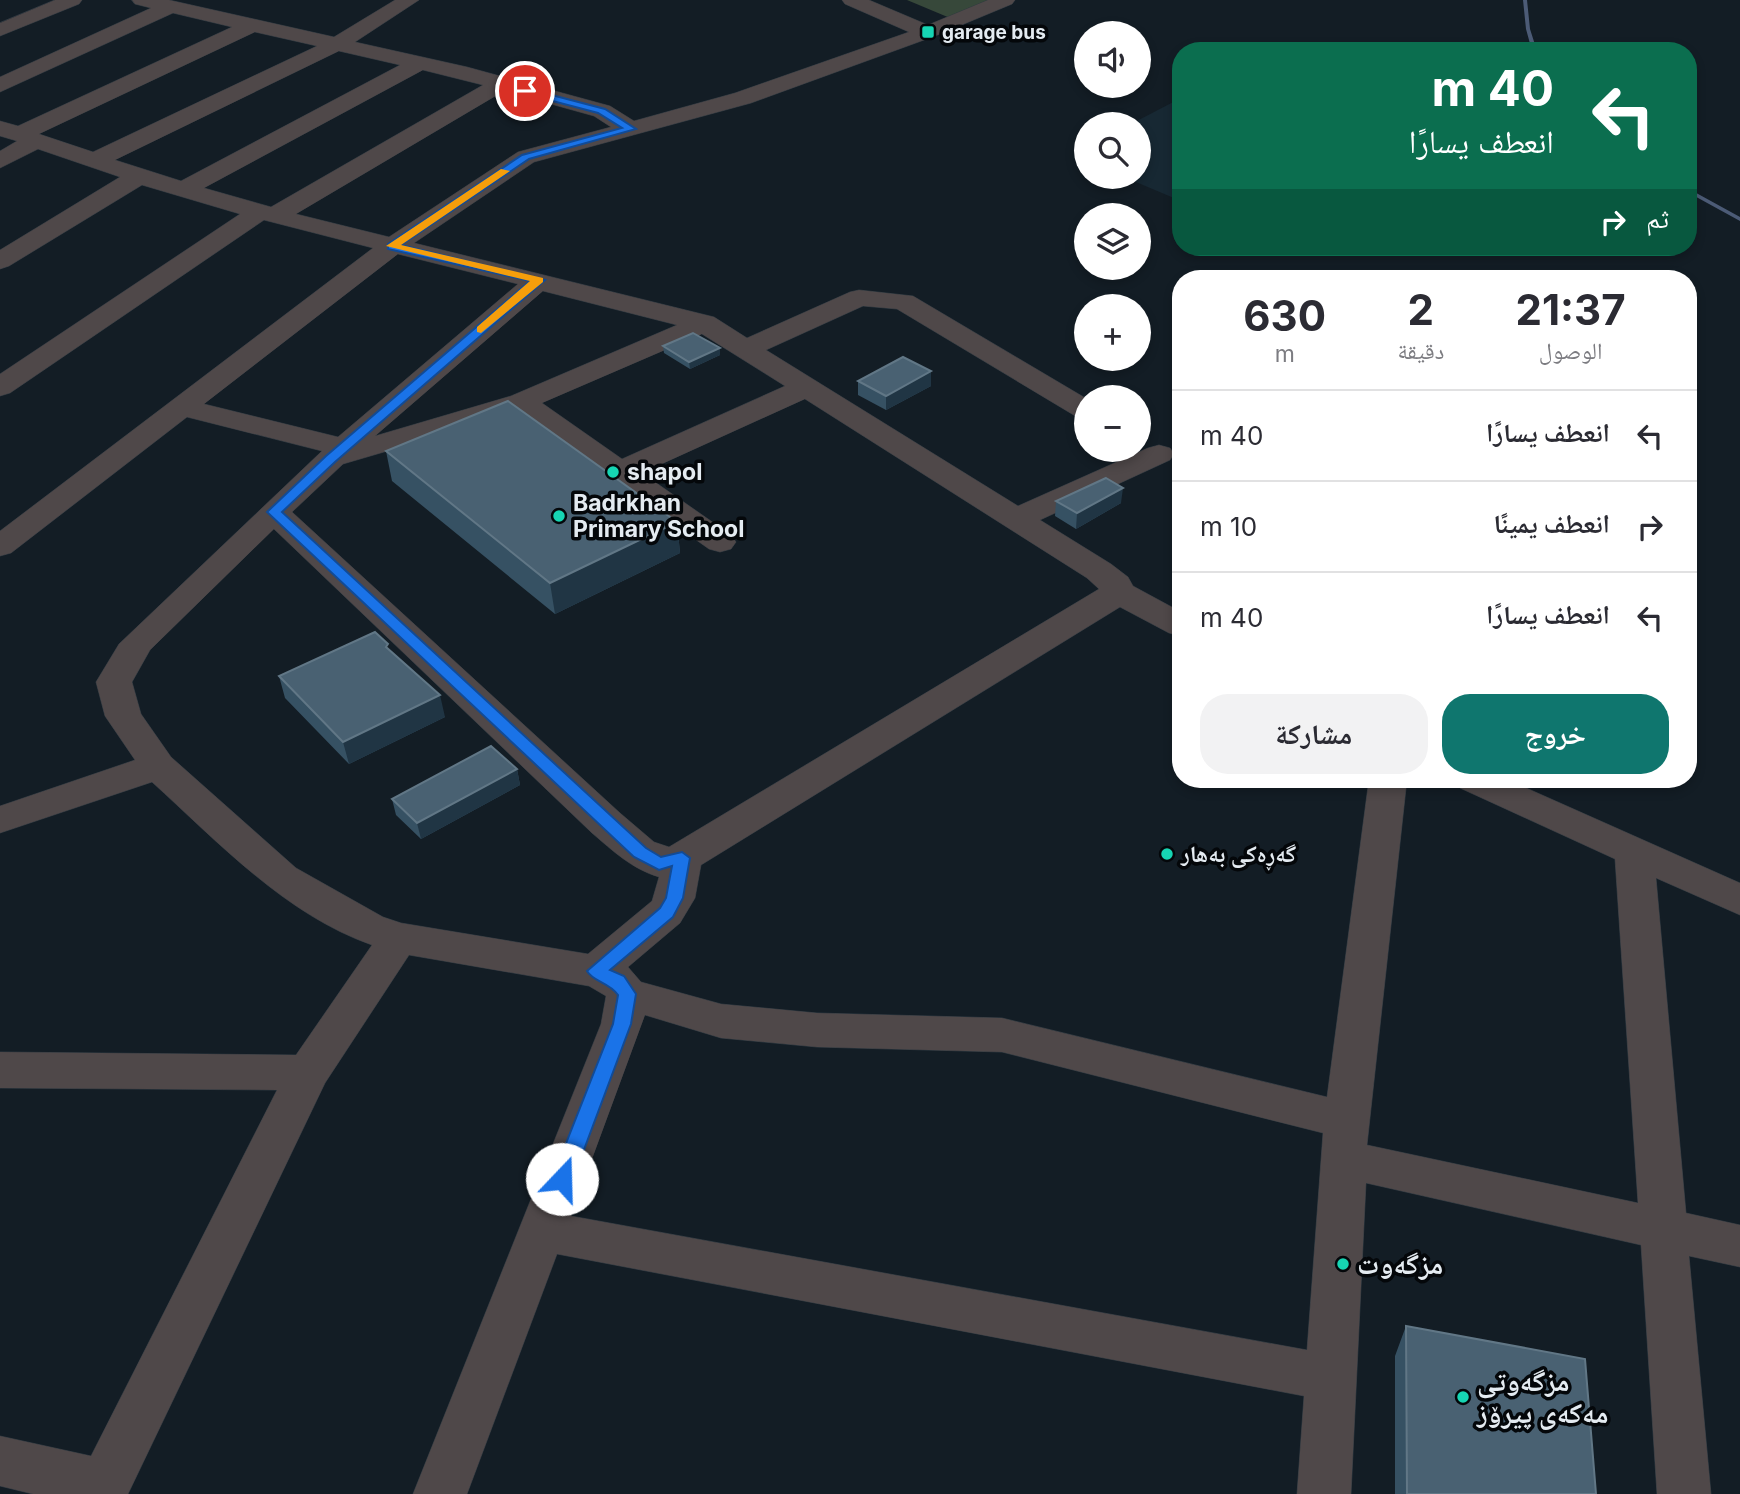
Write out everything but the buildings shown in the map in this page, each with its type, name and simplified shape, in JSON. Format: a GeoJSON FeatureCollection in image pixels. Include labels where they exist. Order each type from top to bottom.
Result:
{"type":"FeatureCollection","features":[{"type":"Feature","properties":{"kind":"street"},"geometry":{"type":"LineString","coordinates":[[0,30],[72,0]]}},
{"type":"Feature","properties":{"kind":"street"},"geometry":{"type":"LineString","coordinates":[[142,0],[502,84],[602,111],[631,129]]}},
{"type":"Feature","properties":{"kind":"street"},"geometry":{"type":"LineString","coordinates":[[94,161],[337,44],[409,0]]}},
{"type":"Feature","properties":{"kind":"street"},"geometry":{"type":"LineString","coordinates":[[852,0],[928,32]]}},
{"type":"Feature","properties":{"kind":"street"},"geometry":{"type":"LineString","coordinates":[[8,531],[181,407],[392,246],[526,157],[743,98],[928,32],[1005,0]]}},
{"type":"Feature","properties":{"kind":"street"},"geometry":{"type":"LineString","coordinates":[[0,85],[170,7]]}},
{"type":"Feature","properties":{"kind":"street"},"geometry":{"type":"LineString","coordinates":[[0,161],[19,134],[250,26]]}},
{"type":"Feature","properties":{"kind":"street"},"geometry":{"type":"LineString","coordinates":[[184,189],[418,64]]}},
{"type":"Feature","properties":{"kind":"street"},"geometry":{"type":"LineString","coordinates":[[0,387],[267,214],[502,84]]}},
{"type":"Feature","properties":{"kind":"street"},"geometry":{"type":"LineString","coordinates":[[19,134],[139,176],[267,214],[704,323],[1099,571],[1116,584],[1116,591],[1109,599],[682,858],[659,863],[640,852],[274,512]]}},
{"type":"Feature","properties":{"kind":"street"},"geometry":{"type":"LineString","coordinates":[[0,261],[139,176]]}},
{"type":"Feature","properties":{"kind":"street"},"geometry":{"type":"LineString","coordinates":[[539,280],[337,453],[274,512],[136,645],[114,682],[123,716],[158,766],[282,878],[369,928],[399,938],[611,982],[721,1021],[817,1030],[1002,1035],[1345,1139],[1665,1229],[1740,1246]]}},
{"type":"Feature","properties":{"kind":"street"},"geometry":{"type":"LineString","coordinates":[[745,349],[859,298],[904,302],[1074,403]]}},
{"type":"Feature","properties":{"kind":"street"},"geometry":{"type":"LineString","coordinates":[[181,407],[337,453],[521,402],[704,323]]}},
{"type":"Feature","properties":{"kind":"street"},"geometry":{"type":"LineString","coordinates":[[620,471],[807,387]]}},
{"type":"Feature","properties":{"kind":"street"},"geometry":{"type":"LineString","coordinates":[[521,402],[720,542]]}},
{"type":"Feature","properties":{"kind":"street"},"geometry":{"type":"LineString","coordinates":[[1016,519],[1160,454]]}},
{"type":"Feature","properties":{"kind":"street"},"geometry":{"type":"LineString","coordinates":[[1116,591],[1172,621]]}},
{"type":"Feature","properties":{"kind":"street"},"geometry":{"type":"LineString","coordinates":[[0,820],[158,766]]}},
{"type":"Feature","properties":{"kind":"street"},"geometry":{"type":"LineString","coordinates":[[1324,1494],[1345,1139],[1387,788]]}},
{"type":"Feature","properties":{"kind":"street"},"geometry":{"type":"LineString","coordinates":[[1493,788],[1740,900]]}},
{"type":"Feature","properties":{"kind":"street"},"geometry":{"type":"LineString","coordinates":[[1634,852],[1684,1494]]}},
{"type":"Feature","properties":{"kind":"street"},"geometry":{"type":"LineString","coordinates":[[611,982],[675,898],[682,858]]}},
{"type":"Feature","properties":{"kind":"street"},"geometry":{"type":"LineString","coordinates":[[0,1461],[102,1490],[308,1073],[399,938]]}},
{"type":"Feature","properties":{"kind":"street"},"geometry":{"type":"LineString","coordinates":[[453,1490],[543,1231],[622,1024],[611,982]]}},
{"type":"Feature","properties":{"kind":"street"},"geometry":{"type":"LineString","coordinates":[[0,1070],[308,1073]]}},
{"type":"Feature","properties":{"kind":"street"},"geometry":{"type":"LineString","coordinates":[[543,1231],[1331,1378]]}},
{"type":"Feature","properties":{"kind":"shaded area"},"geometry":{"type":"Polygon","coordinates":[[[1172,103],[1172,197],[1151,188],[1151,114],[1172,103]]]}},
{"type":"Feature","properties":{"kind":"green space"},"geometry":{"type":"Polygon","coordinates":[[[907,0],[992,0],[950,18],[907,0]]]}},
{"type":"Feature","properties":{"kind":"waterway"},"geometry":{"type":"LineString","coordinates":[[1525,0],[1532,42]]}},
{"type":"Feature","properties":{"kind":"waterway"},"geometry":{"type":"LineString","coordinates":[[1697,195],[1740,219]]}},
{"type":"Feature","properties":{"kind":"slow traffic"},"geometry":{"type":"LineString","coordinates":[[481,330],[539,280],[392,246],[505,171]]}},
{"type":"Feature","properties":{"kind":"place","name":"garage bus"},"geometry":{"type":"Point","coordinates":[928,32]}},
{"type":"Feature","properties":{"kind":"place","name":"shapol"},"geometry":{"type":"Point","coordinates":[613,472]}},
{"type":"Feature","properties":{"kind":"place","name":"Badrkhan Primary School"},"geometry":{"type":"Point","coordinates":[559,516]}},
{"type":"Feature","properties":{"kind":"place","name":"گەڕەکی بەهار"},"geometry":{"type":"Point","coordinates":[1167,854]}},
{"type":"Feature","properties":{"kind":"place","name":"مزگەوت"},"geometry":{"type":"Point","coordinates":[1343,1264]}},
{"type":"Feature","properties":{"kind":"place","name":"مزگەوتی مەکەی پیرۆز"},"geometry":{"type":"Point","coordinates":[1463,1397]}},
{"type":"Feature","properties":{"kind":"route"},"geometry":{"type":"LineString","coordinates":[[525,91],[602,111],[631,129],[526,157],[392,246],[539,280],[331,459],[274,512],[640,852],[659,863],[682,858],[675,898],[666,912],[596,971],[618,981],[627,994],[622,1024],[562,1179]]}}]}
